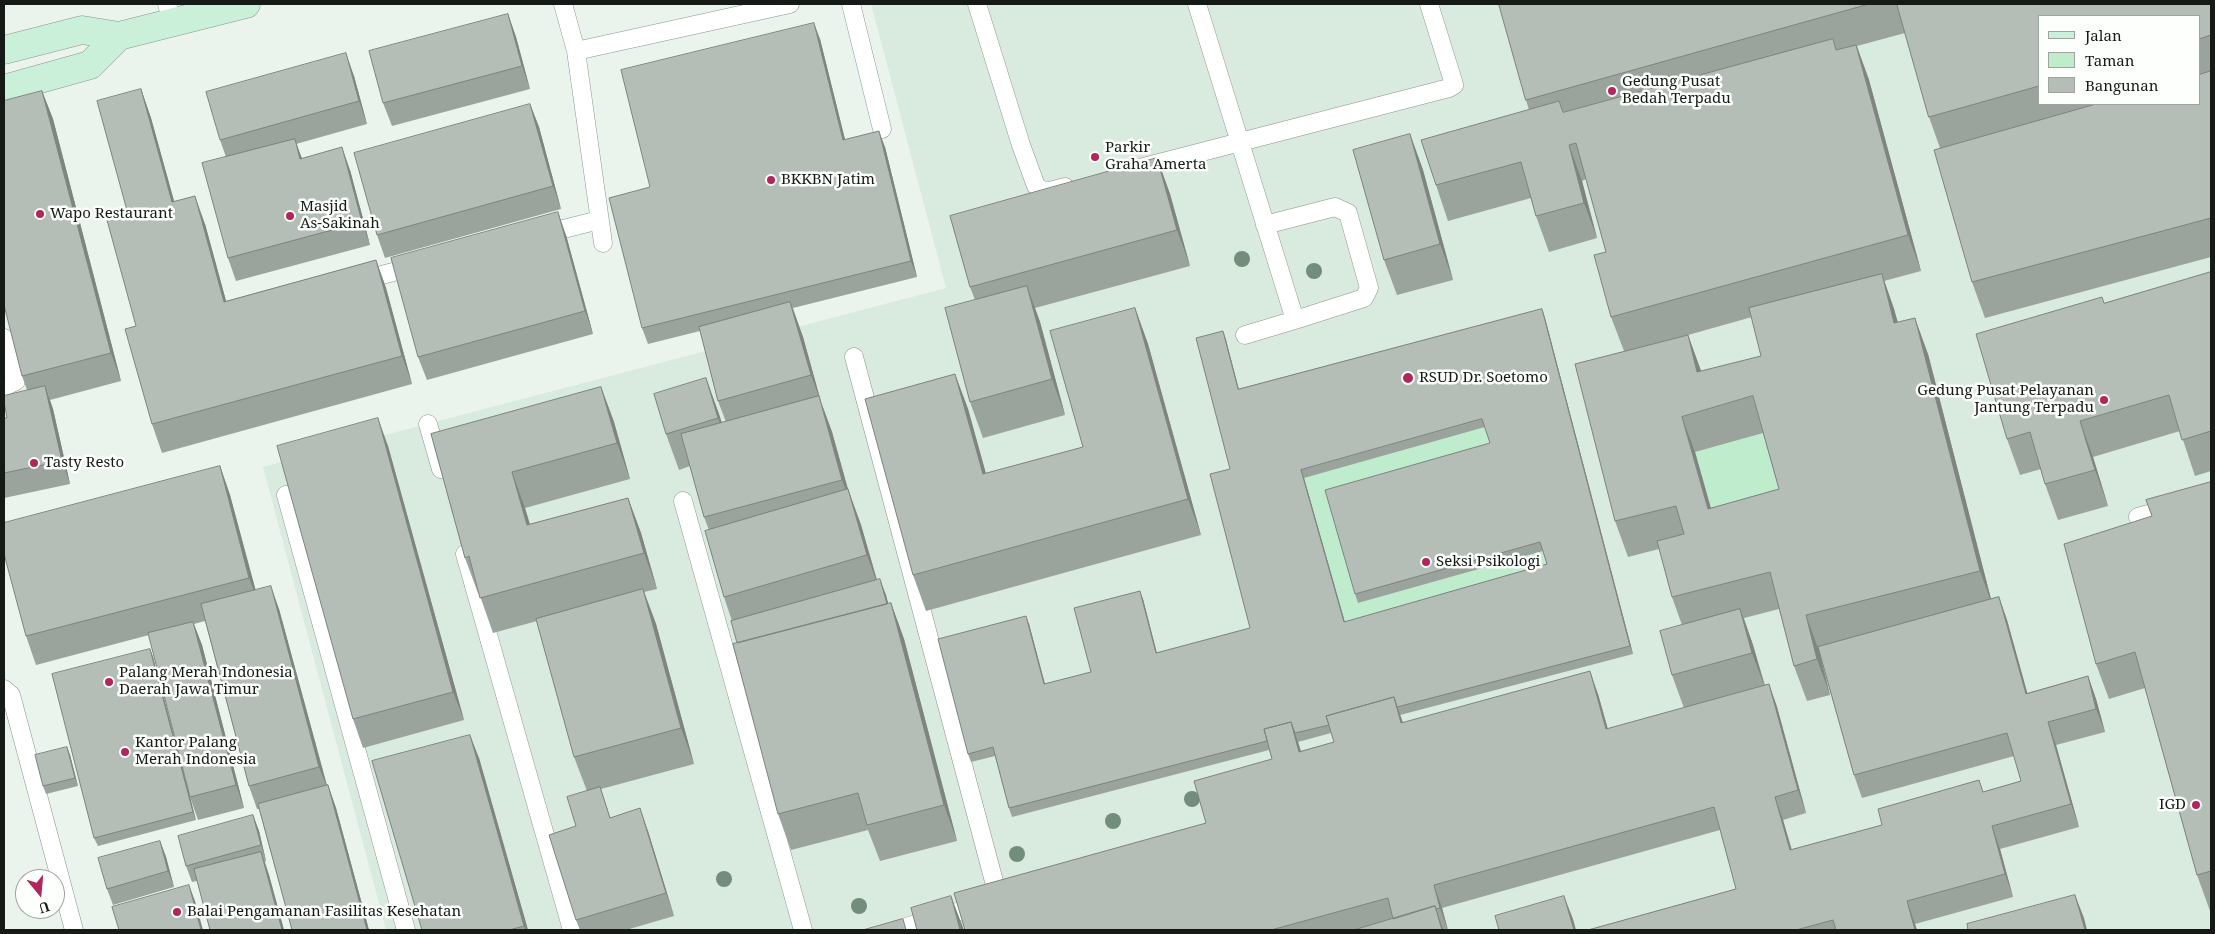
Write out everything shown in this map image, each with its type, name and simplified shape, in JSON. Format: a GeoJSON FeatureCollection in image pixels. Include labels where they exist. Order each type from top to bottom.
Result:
{"type":"FeatureCollection","features":[{"type":"Feature","properties":{"kind":"main road"},"geometry":{"type":"LineString","coordinates":[[4,89],[90,65],[119,36],[170,13],[246,4]]}},
{"type":"Feature","properties":{"kind":"main road"},"geometry":{"type":"LineString","coordinates":[[4,50],[82,30],[119,36]]}},
{"type":"Feature","properties":{"kind":"lane"},"geometry":{"type":"LineString","coordinates":[[563,4],[576,51],[602,243]]}},
{"type":"Feature","properties":{"kind":"lane"},"geometry":{"type":"LineString","coordinates":[[576,51],[790,4]]}},
{"type":"Feature","properties":{"kind":"lane"},"geometry":{"type":"LineString","coordinates":[[851,4],[882,129]]}},
{"type":"Feature","properties":{"kind":"lane"},"geometry":{"type":"LineString","coordinates":[[977,4],[1021,145],[1036,186],[1042,190],[1050,191],[1078,184]]}},
{"type":"Feature","properties":{"kind":"lane"},"geometry":{"type":"LineString","coordinates":[[1197,4],[1295,320]]}},
{"type":"Feature","properties":{"kind":"lane"},"geometry":{"type":"LineString","coordinates":[[1116,174],[1454,85],[1429,4]]}},
{"type":"Feature","properties":{"kind":"lane"},"geometry":{"type":"LineString","coordinates":[[1245,335],[1364,298],[1369,288],[1348,213],[1335,207],[1265,225]]}},
{"type":"Feature","properties":{"kind":"lane"},"geometry":{"type":"LineString","coordinates":[[524,239],[599,220]]}},
{"type":"Feature","properties":{"kind":"lane"},"geometry":{"type":"LineString","coordinates":[[344,284],[429,263]]}},
{"type":"Feature","properties":{"kind":"lane"},"geometry":{"type":"LineString","coordinates":[[4,338],[16,381],[4,387]]}},
{"type":"Feature","properties":{"kind":"lane"},"geometry":{"type":"LineString","coordinates":[[854,357],[999,900]]}},
{"type":"Feature","properties":{"kind":"lane"},"geometry":{"type":"LineString","coordinates":[[428,424],[444,481]]}},
{"type":"Feature","properties":{"kind":"lane"},"geometry":{"type":"LineString","coordinates":[[286,495],[406,930]]}},
{"type":"Feature","properties":{"kind":"lane"},"geometry":{"type":"LineString","coordinates":[[2138,517],[2211,497]]}},
{"type":"Feature","properties":{"kind":"lane"},"geometry":{"type":"LineString","coordinates":[[683,501],[803,930]]}},
{"type":"Feature","properties":{"kind":"lane"},"geometry":{"type":"LineString","coordinates":[[460,538],[572,930]]}},
{"type":"Feature","properties":{"kind":"lane"},"geometry":{"type":"LineString","coordinates":[[4,689],[11,696],[74,930]]}},
{"type":"Feature","properties":{"kind":"lane"},"geometry":{"type":"LineString","coordinates":[[896,930],[1018,894]]}},
{"type":"Feature","properties":{"kind":"shaded area","name":"RSUD Dr. Soetomo"},"geometry":{"type":"Polygon","coordinates":[[[871,4],[2211,4],[2211,930],[386,930],[263,467],[946,288],[871,4]]]}},
{"type":"Feature","properties":{"kind":"green space"},"geometry":{"type":"Polygon","coordinates":[[[1485,427],[1493,452],[1359,603],[1543,551],[1550,573],[1347,630],[1304,478],[1485,427]]]}},
{"type":"Feature","properties":{"kind":"green space"},"geometry":{"type":"Polygon","coordinates":[[[1766,432],[1792,525],[1721,545],[1695,452],[1766,432]]]}},
{"type":"Feature","properties":{"kind":"building"},"geometry":{"type":"Polygon","coordinates":[[[1499,4],[1869,4],[1526,100],[1499,4]]]}},
{"type":"Feature","properties":{"kind":"building"},"geometry":{"type":"Polygon","coordinates":[[[1897,4],[2211,4],[2211,35],[2200,39],[2200,15],[2038,15],[2038,86],[1929,117],[1897,4]]]}},
{"type":"Feature","properties":{"kind":"building"},"geometry":{"type":"Polygon","coordinates":[[[508,14],[522,66],[383,103],[369,51],[508,14]]]}},
{"type":"Feature","properties":{"kind":"building","name":"BKKBN Jatim"},"geometry":{"type":"Polygon","coordinates":[[[814,23],[843,140],[879,131],[911,261],[642,328],[609,198],[650,187],[621,70],[814,23]]]}},
{"type":"Feature","properties":{"kind":"building"},"geometry":{"type":"Polygon","coordinates":[[[1833,39],[1836,50],[1856,45],[1908,235],[1611,317],[1594,255],[1606,252],[1576,143],[1569,145],[1584,203],[1536,216],[1521,162],[1436,185],[1421,140],[1559,101],[1563,112],[1833,39]]]}},
{"type":"Feature","properties":{"kind":"building"},"geometry":{"type":"Polygon","coordinates":[[[346,53],[359,101],[220,140],[206,92],[346,53]]]}},
{"type":"Feature","properties":{"kind":"building"},"geometry":{"type":"Polygon","coordinates":[[[2211,71],[2211,218],[1972,282],[1934,150],[2092,105],[2200,105],[2200,75],[2211,71]]]}},
{"type":"Feature","properties":{"kind":"building"},"geometry":{"type":"Polygon","coordinates":[[[141,89],[172,202],[195,196],[224,302],[376,260],[402,356],[152,424],[125,329],[136,326],[107,220],[128,214],[97,101],[141,89]]]}},
{"type":"Feature","properties":{"kind":"building","name":"Wapo Restaurant"},"geometry":{"type":"Polygon","coordinates":[[[42,91],[111,353],[22,376],[4,305],[4,101],[42,91]]]}},
{"type":"Feature","properties":{"kind":"building"},"geometry":{"type":"Polygon","coordinates":[[[530,104],[553,186],[377,235],[354,153],[530,104]]]}},
{"type":"Feature","properties":{"kind":"building"},"geometry":{"type":"Polygon","coordinates":[[[1410,134],[1440,244],[1384,260],[1353,150],[1410,134]]]}},
{"type":"Feature","properties":{"kind":"building","name":"Masjid As-Sakinah"},"geometry":{"type":"Polygon","coordinates":[[[295,139],[300,159],[342,147],[362,222],[228,258],[202,163],[295,139]]]}},
{"type":"Feature","properties":{"kind":"building"},"geometry":{"type":"Polygon","coordinates":[[[1157,158],[1177,230],[970,287],[950,216],[1157,158]]]}},
{"type":"Feature","properties":{"kind":"building"},"geometry":{"type":"Polygon","coordinates":[[[558,212],[585,311],[418,357],[391,258],[558,212]]]}},
{"type":"Feature","properties":{"kind":"building","name":"Gedung Pusat Pelayanan Jantung Terpadu"},"geometry":{"type":"Polygon","coordinates":[[[2211,272],[2211,431],[2182,440],[2169,395],[2080,421],[2095,470],[2045,484],[2030,432],[2007,439],[1976,334],[2102,297],[2104,303],[2211,272]]]}},
{"type":"Feature","properties":{"kind":"building"},"geometry":{"type":"Polygon","coordinates":[[[1882,274],[1894,323],[1915,318],[1980,571],[1806,615],[1817,659],[1794,666],[1770,572],[1672,597],[1657,541],[1684,534],[1676,506],[1615,521],[1575,364],[1688,335],[1697,372],[1761,356],[1749,308],[1882,274]],[[1753,396],[1682,417],[1708,509],[1779,489],[1753,396]]]}},
{"type":"Feature","properties":{"kind":"building"},"geometry":{"type":"Polygon","coordinates":[[[1027,286],[1052,379],[970,402],[945,308],[1027,286]]]}},
{"type":"Feature","properties":{"kind":"building"},"geometry":{"type":"Polygon","coordinates":[[[790,302],[811,375],[718,401],[699,327],[790,302]]]}},
{"type":"Feature","properties":{"kind":"building"},"geometry":{"type":"Polygon","coordinates":[[[1135,308],[1188,499],[913,575],[865,399],[955,374],[983,474],[1083,447],[1050,331],[1135,308]]]}},
{"type":"Feature","properties":{"kind":"building","name":"Seksi Psikologi"},"geometry":{"type":"Polygon","coordinates":[[[1542,309],[1630,646],[1397,707],[1394,697],[1326,716],[1329,725],[1295,733],[1291,722],[1264,729],[1267,741],[1009,808],[993,747],[968,754],[938,639],[1026,616],[1044,684],[1091,672],[1074,608],[1140,591],[1156,653],[1250,628],[1210,474],[1230,469],[1196,338],[1223,331],[1238,389],[1542,309]],[[1482,419],[1301,470],[1344,622],[1547,564],[1540,542],[1355,594],[1325,490],[1490,443],[1482,419]]]}},
{"type":"Feature","properties":{"kind":"building"},"geometry":{"type":"Polygon","coordinates":[[[706,378],[718,418],[666,434],[654,394],[706,378]]]}},
{"type":"Feature","properties":{"kind":"building","name":"Tasty Resto"},"geometry":{"type":"Polygon","coordinates":[[[45,386],[62,461],[4,473],[4,418],[7,418],[4,396],[45,386]]]}},
{"type":"Feature","properties":{"kind":"building"},"geometry":{"type":"Polygon","coordinates":[[[601,387],[617,443],[512,472],[527,525],[628,498],[644,553],[480,598],[469,556],[465,558],[431,434],[601,387]]]}},
{"type":"Feature","properties":{"kind":"building"},"geometry":{"type":"Polygon","coordinates":[[[819,396],[842,480],[704,517],[681,434],[819,396]]]}},
{"type":"Feature","properties":{"kind":"building"},"geometry":{"type":"Polygon","coordinates":[[[378,418],[453,692],[353,719],[277,446],[378,418]]]}},
{"type":"Feature","properties":{"kind":"building"},"geometry":{"type":"Polygon","coordinates":[[[220,466],[249,578],[26,636],[4,554],[4,523],[220,466]]]}},
{"type":"Feature","properties":{"kind":"building","name":"IGD"},"geometry":{"type":"Polygon","coordinates":[[[2211,482],[2211,871],[2197,875],[2135,652],[2096,664],[2064,544],[2152,516],[2146,500],[2211,482]]]}},
{"type":"Feature","properties":{"kind":"building"},"geometry":{"type":"Polygon","coordinates":[[[848,489],[867,555],[724,597],[705,531],[848,489]]]}},
{"type":"Feature","properties":{"kind":"building"},"geometry":{"type":"Polygon","coordinates":[[[880,579],[887,604],[737,643],[731,621],[880,579]]]}},
{"type":"Feature","properties":{"kind":"building"},"geometry":{"type":"Polygon","coordinates":[[[271,586],[319,767],[249,786],[201,604],[271,586]]]}},
{"type":"Feature","properties":{"kind":"building"},"geometry":{"type":"Polygon","coordinates":[[[643,589],[681,728],[574,757],[536,619],[643,589]]]}},
{"type":"Feature","properties":{"kind":"building"},"geometry":{"type":"Polygon","coordinates":[[[1999,597],[2026,694],[2088,676],[2096,709],[2048,722],[2071,804],[1992,826],[2005,874],[1907,901],[1915,930],[1836,930],[1833,920],[1796,930],[1588,930],[1736,889],[1714,807],[1434,885],[1440,908],[1436,909],[1435,906],[1393,919],[1388,898],[1271,930],[965,930],[954,893],[1206,823],[1194,781],[1272,759],[1264,729],[1291,722],[1299,752],[1334,742],[1326,716],[1394,697],[1401,723],[1590,671],[1606,729],[1769,684],[1798,790],[1775,797],[1790,850],[1882,825],[1878,809],[1979,780],[1983,792],[2021,781],[2007,733],[1854,775],[1818,647],[1999,597]]]}},
{"type":"Feature","properties":{"kind":"building"},"geometry":{"type":"Polygon","coordinates":[[[891,603],[944,805],[867,825],[858,793],[778,814],[733,644],[891,603]]]}},
{"type":"Feature","properties":{"kind":"building"},"geometry":{"type":"Polygon","coordinates":[[[1740,609],[1752,653],[1672,675],[1660,631],[1740,609]]]}},
{"type":"Feature","properties":{"kind":"building"},"geometry":{"type":"Polygon","coordinates":[[[193,622],[236,785],[190,797],[148,633],[193,622]]]}},
{"type":"Feature","properties":{"kind":"building","name":"Kantor Palang Merah Indonesia"},"geometry":{"type":"Polygon","coordinates":[[[150,649],[193,812],[94,838],[52,674],[150,649]]]}},
{"type":"Feature","properties":{"kind":"building"},"geometry":{"type":"Polygon","coordinates":[[[470,735],[524,926],[509,930],[422,930],[372,761],[470,735]]]}},
{"type":"Feature","properties":{"kind":"building"},"geometry":{"type":"Polygon","coordinates":[[[67,747],[75,778],[43,786],[35,755],[67,747]]]}},
{"type":"Feature","properties":{"kind":"building"},"geometry":{"type":"Polygon","coordinates":[[[328,785],[367,930],[292,930],[258,804],[328,785]]]}},
{"type":"Feature","properties":{"kind":"building"},"geometry":{"type":"Polygon","coordinates":[[[600,787],[610,818],[640,808],[666,893],[576,920],[549,835],[576,826],[567,797],[600,787]]]}},
{"type":"Feature","properties":{"kind":"building"},"geometry":{"type":"Polygon","coordinates":[[[253,815],[261,845],[186,866],[178,836],[253,815]]]}},
{"type":"Feature","properties":{"kind":"building"},"geometry":{"type":"Polygon","coordinates":[[[160,841],[168,871],[107,889],[98,858],[160,841]]]}},
{"type":"Feature","properties":{"kind":"building"},"geometry":{"type":"Polygon","coordinates":[[[261,852],[282,930],[210,930],[194,869],[261,852]]]}},
{"type":"Feature","properties":{"kind":"building"},"geometry":{"type":"Polygon","coordinates":[[[189,885],[201,930],[119,930],[112,907],[189,885]]]}},
{"type":"Feature","properties":{"kind":"building"},"geometry":{"type":"Polygon","coordinates":[[[2075,895],[2085,930],[1968,930],[1967,924],[2075,895]]]}},
{"type":"Feature","properties":{"kind":"building"},"geometry":{"type":"Polygon","coordinates":[[[951,896],[960,930],[917,930],[911,908],[951,896]]]}},
{"type":"Feature","properties":{"kind":"building"},"geometry":{"type":"Polygon","coordinates":[[[1564,896],[1574,930],[1499,930],[1495,916],[1564,896]]]}},
{"type":"Feature","properties":{"kind":"building"},"geometry":{"type":"Polygon","coordinates":[[[1435,906],[1442,930],[1354,930],[1435,906]]]}},
{"type":"Feature","properties":{"kind":"building"},"geometry":{"type":"Polygon","coordinates":[[[903,919],[906,930],[863,930],[903,919]]]}},
{"type":"Feature","properties":{"kind":"place","name":"Gedung Pusat Bedah Terpadu"},"geometry":{"type":"Point","coordinates":[1612,91]}},
{"type":"Feature","properties":{"kind":"place","name":"Parkir Graha Amerta"},"geometry":{"type":"Point","coordinates":[1095,157]}},
{"type":"Feature","properties":{"kind":"place","name":"BKKBN Jatim"},"geometry":{"type":"Point","coordinates":[771,180]}},
{"type":"Feature","properties":{"kind":"place","name":"Wapo Restaurant"},"geometry":{"type":"Point","coordinates":[40,214]}},
{"type":"Feature","properties":{"kind":"place","name":"Masjid As-Sakinah"},"geometry":{"type":"Point","coordinates":[290,216]}},
{"type":"Feature","properties":{"kind":"place","name":"RSUD Dr. Soetomo"},"geometry":{"type":"Point","coordinates":[1408,378]}},
{"type":"Feature","properties":{"kind":"place","name":"Gedung Pusat Pelayanan Jantung Terpadu"},"geometry":{"type":"Point","coordinates":[2104,400]}},
{"type":"Feature","properties":{"kind":"place","name":"Tasty Resto"},"geometry":{"type":"Point","coordinates":[34,463]}},
{"type":"Feature","properties":{"kind":"place","name":"Seksi Psikologi"},"geometry":{"type":"Point","coordinates":[1426,562]}},
{"type":"Feature","properties":{"kind":"place","name":"Palang Merah Indonesia Daerah Jawa Timur"},"geometry":{"type":"Point","coordinates":[109,682]}},
{"type":"Feature","properties":{"kind":"place","name":"Kantor Palang Merah Indonesia"},"geometry":{"type":"Point","coordinates":[125,752]}},
{"type":"Feature","properties":{"kind":"place","name":"IGD"},"geometry":{"type":"Point","coordinates":[2196,805]}},
{"type":"Feature","properties":{"kind":"place","name":"Balai Pengamanan Fasilitas Kesehatan"},"geometry":{"type":"Point","coordinates":[177,912]}}]}
